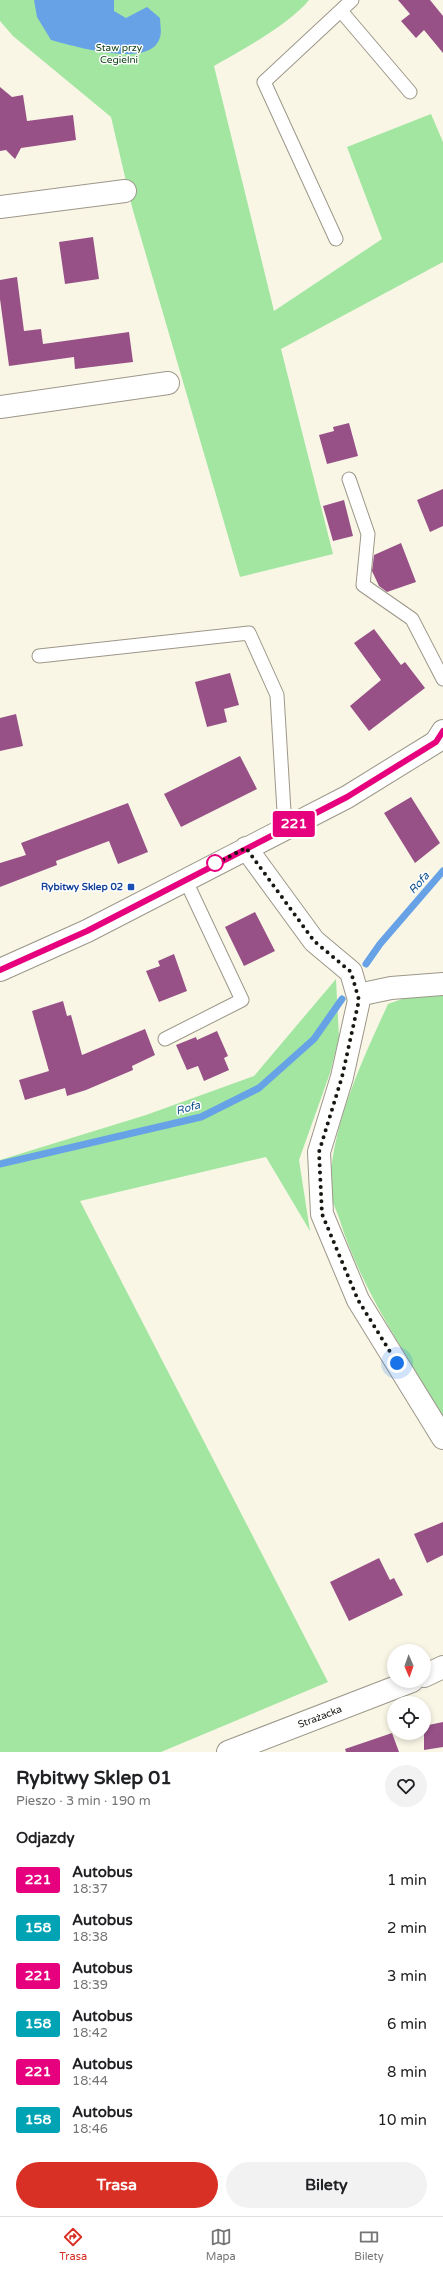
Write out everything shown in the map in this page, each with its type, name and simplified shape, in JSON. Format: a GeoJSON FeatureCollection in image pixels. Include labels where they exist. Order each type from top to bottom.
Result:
{"type":"FeatureCollection","features":[{"type":"Feature","properties":{"kind":"street"},"geometry":{"type":"LineString","coordinates":[[0,206],[125,191]]}},
{"type":"Feature","properties":{"kind":"street"},"geometry":{"type":"LineString","coordinates":[[0,407],[168,383]]}},
{"type":"Feature","properties":{"kind":"street"},"geometry":{"type":"LineString","coordinates":[[0,970],[87,931],[185,879],[347,797],[436,742],[443,731]]}},
{"type":"Feature","properties":{"kind":"street"},"geometry":{"type":"LineString","coordinates":[[246,848],[314,941],[351,972],[359,1000],[342,1077],[319,1152],[322,1214],[358,1300],[443,1438]]}},
{"type":"Feature","properties":{"kind":"street"},"geometry":{"type":"LineString","coordinates":[[358,995],[391,988],[443,984]]}},
{"type":"Feature","properties":{"kind":"street"},"geometry":{"type":"LineString","coordinates":[[431,1673],[443,1667]]}},
{"type":"Feature","properties":{"kind":"street","name":"Strażacka"},"geometry":{"type":"LineString","coordinates":[[228,1752],[394,1688]]}},
{"type":"Feature","properties":{"kind":"lane"},"geometry":{"type":"LineString","coordinates":[[336,239],[264,82],[352,0]]}},
{"type":"Feature","properties":{"kind":"lane"},"geometry":{"type":"LineString","coordinates":[[341,11],[410,92]]}},
{"type":"Feature","properties":{"kind":"lane"},"geometry":{"type":"LineString","coordinates":[[349,479],[368,534],[363,585],[412,619],[443,679]]}},
{"type":"Feature","properties":{"kind":"lane"},"geometry":{"type":"LineString","coordinates":[[39,656],[249,633],[277,695],[285,828]]}},
{"type":"Feature","properties":{"kind":"lane"},"geometry":{"type":"LineString","coordinates":[[165,1039],[242,1000],[185,879]]}},
{"type":"Feature","properties":{"kind":"green space","name":"Staw przy Cegielni"},"geometry":{"type":"Polygon","coordinates":[[[0,0],[309,0],[290,18],[250,45],[214,66],[274,311],[382,239],[347,147],[431,114],[443,142],[443,262],[281,349],[333,554],[240,577],[132,207],[111,117],[13,36],[0,21],[0,0]]]}},
{"type":"Feature","properties":{"kind":"green space"},"geometry":{"type":"Polygon","coordinates":[[[336,979],[339,1037],[330,1073],[299,1160],[310,1231],[266,1157],[80,1201],[328,1682],[161,1752],[0,1752],[0,1160],[146,1115],[254,1076],[336,979]]]}},
{"type":"Feature","properties":{"kind":"green space"},"geometry":{"type":"Polygon","coordinates":[[[443,992],[443,1416],[385,1320],[359,1270],[332,1200],[330,1189],[332,1165],[342,1118],[358,1071],[388,1004],[419,993],[443,992]]]}},
{"type":"Feature","properties":{"kind":"water"},"geometry":{"type":"Polygon","coordinates":[[[34,0],[114,0],[114,11],[126,18],[147,7],[160,18],[161,35],[154,47],[143,52],[128,54],[93,50],[51,40],[37,17],[34,0]]]}},
{"type":"Feature","properties":{"kind":"building"},"geometry":{"type":"Polygon","coordinates":[[[398,0],[430,0],[443,16],[443,53],[424,30],[416,38],[401,21],[410,14],[398,0]]]}},
{"type":"Feature","properties":{"kind":"building"},"geometry":{"type":"Polygon","coordinates":[[[0,87],[12,97],[23,95],[27,121],[73,115],[76,140],[21,148],[15,159],[6,150],[0,151],[0,87]]]}},
{"type":"Feature","properties":{"kind":"building"},"geometry":{"type":"Polygon","coordinates":[[[93,237],[99,279],[65,284],[59,242],[93,237]]]}},
{"type":"Feature","properties":{"kind":"building"},"geometry":{"type":"Polygon","coordinates":[[[17,277],[24,331],[41,329],[43,344],[129,332],[133,362],[75,369],[74,357],[9,366],[0,299],[0,280],[17,277]]]}},
{"type":"Feature","properties":{"kind":"building"},"geometry":{"type":"Polygon","coordinates":[[[349,423],[358,456],[327,464],[319,435],[334,431],[333,427],[349,423]]]}},
{"type":"Feature","properties":{"kind":"building"},"geometry":{"type":"Polygon","coordinates":[[[443,489],[443,526],[430,532],[417,500],[443,489]]]}},
{"type":"Feature","properties":{"kind":"building"},"geometry":{"type":"Polygon","coordinates":[[[344,500],[353,536],[333,541],[323,506],[344,500]]]}},
{"type":"Feature","properties":{"kind":"building"},"geometry":{"type":"Polygon","coordinates":[[[401,543],[416,582],[387,592],[379,586],[372,571],[374,555],[401,543]]]}},
{"type":"Feature","properties":{"kind":"building"},"geometry":{"type":"Polygon","coordinates":[[[374,629],[401,665],[405,662],[425,688],[369,731],[350,706],[381,680],[354,643],[374,629]]]}},
{"type":"Feature","properties":{"kind":"building"},"geometry":{"type":"Polygon","coordinates":[[[230,673],[239,705],[224,709],[227,722],[207,727],[195,682],[230,673]]]}},
{"type":"Feature","properties":{"kind":"building"},"geometry":{"type":"Polygon","coordinates":[[[16,714],[23,746],[0,751],[0,718],[16,714]]]}},
{"type":"Feature","properties":{"kind":"building"},"geometry":{"type":"Polygon","coordinates":[[[240,756],[257,789],[181,827],[164,794],[240,756]]]}},
{"type":"Feature","properties":{"kind":"building"},"geometry":{"type":"Polygon","coordinates":[[[411,797],[440,843],[415,863],[384,813],[411,797]]]}},
{"type":"Feature","properties":{"kind":"building"},"geometry":{"type":"Polygon","coordinates":[[[128,803],[148,852],[118,864],[109,841],[56,861],[57,865],[0,887],[0,863],[26,855],[21,843],[128,803]]]}},
{"type":"Feature","properties":{"kind":"building"},"geometry":{"type":"Polygon","coordinates":[[[255,912],[275,951],[244,966],[225,927],[255,912]]]}},
{"type":"Feature","properties":{"kind":"building"},"geometry":{"type":"Polygon","coordinates":[[[174,954],[187,991],[159,1002],[146,971],[160,966],[158,961],[174,954]]]}},
{"type":"Feature","properties":{"kind":"building"},"geometry":{"type":"Polygon","coordinates":[[[63,1001],[67,1016],[71,1015],[82,1055],[145,1029],[155,1055],[132,1066],[133,1070],[86,1090],[67,1096],[65,1088],[25,1100],[19,1080],[49,1071],[32,1011],[63,1001]]]}},
{"type":"Feature","properties":{"kind":"building"},"geometry":{"type":"Polygon","coordinates":[[[217,1031],[228,1056],[224,1058],[229,1070],[204,1081],[198,1066],[187,1070],[176,1045],[196,1037],[197,1040],[217,1031]]]}},
{"type":"Feature","properties":{"kind":"building"},"geometry":{"type":"Polygon","coordinates":[[[443,1522],[443,1555],[427,1563],[414,1534],[443,1522]]]}},
{"type":"Feature","properties":{"kind":"building"},"geometry":{"type":"Polygon","coordinates":[[[379,1558],[390,1580],[394,1578],[403,1595],[349,1621],[330,1582],[379,1558]]]}},
{"type":"Feature","properties":{"kind":"building"},"geometry":{"type":"Polygon","coordinates":[[[443,1722],[443,1747],[424,1750],[424,1740],[431,1740],[431,1725],[443,1722]]]}},
{"type":"Feature","properties":{"kind":"building"},"geometry":{"type":"Polygon","coordinates":[[[387,1735],[387,1740],[395,1740],[399,1752],[346,1752],[345,1749],[387,1735]]]}},
{"type":"Feature","properties":{"kind":"waterway","name":"Rofa"},"geometry":{"type":"LineString","coordinates":[[366,964],[380,944],[443,871]]}},
{"type":"Feature","properties":{"kind":"waterway","name":"Rofa"},"geometry":{"type":"LineString","coordinates":[[0,1164],[201,1117],[259,1088],[314,1039],[342,999]]}},
{"type":"Feature","properties":{"kind":"bus line","name":"221"},"geometry":{"type":"LineString","coordinates":[[0,970],[87,931],[347,797],[436,742],[443,731]]}},
{"type":"Feature","properties":{"kind":"place","name":"Rybitwy Sklep 02"},"geometry":{"type":"Point","coordinates":[131,887]}},
{"type":"Feature","properties":{"kind":"route"},"geometry":{"type":"LineString","coordinates":[[215,863],[213,865],[246,848],[314,941],[351,972],[359,1000],[342,1077],[319,1152],[322,1214],[358,1300],[397,1363]]}}]}
